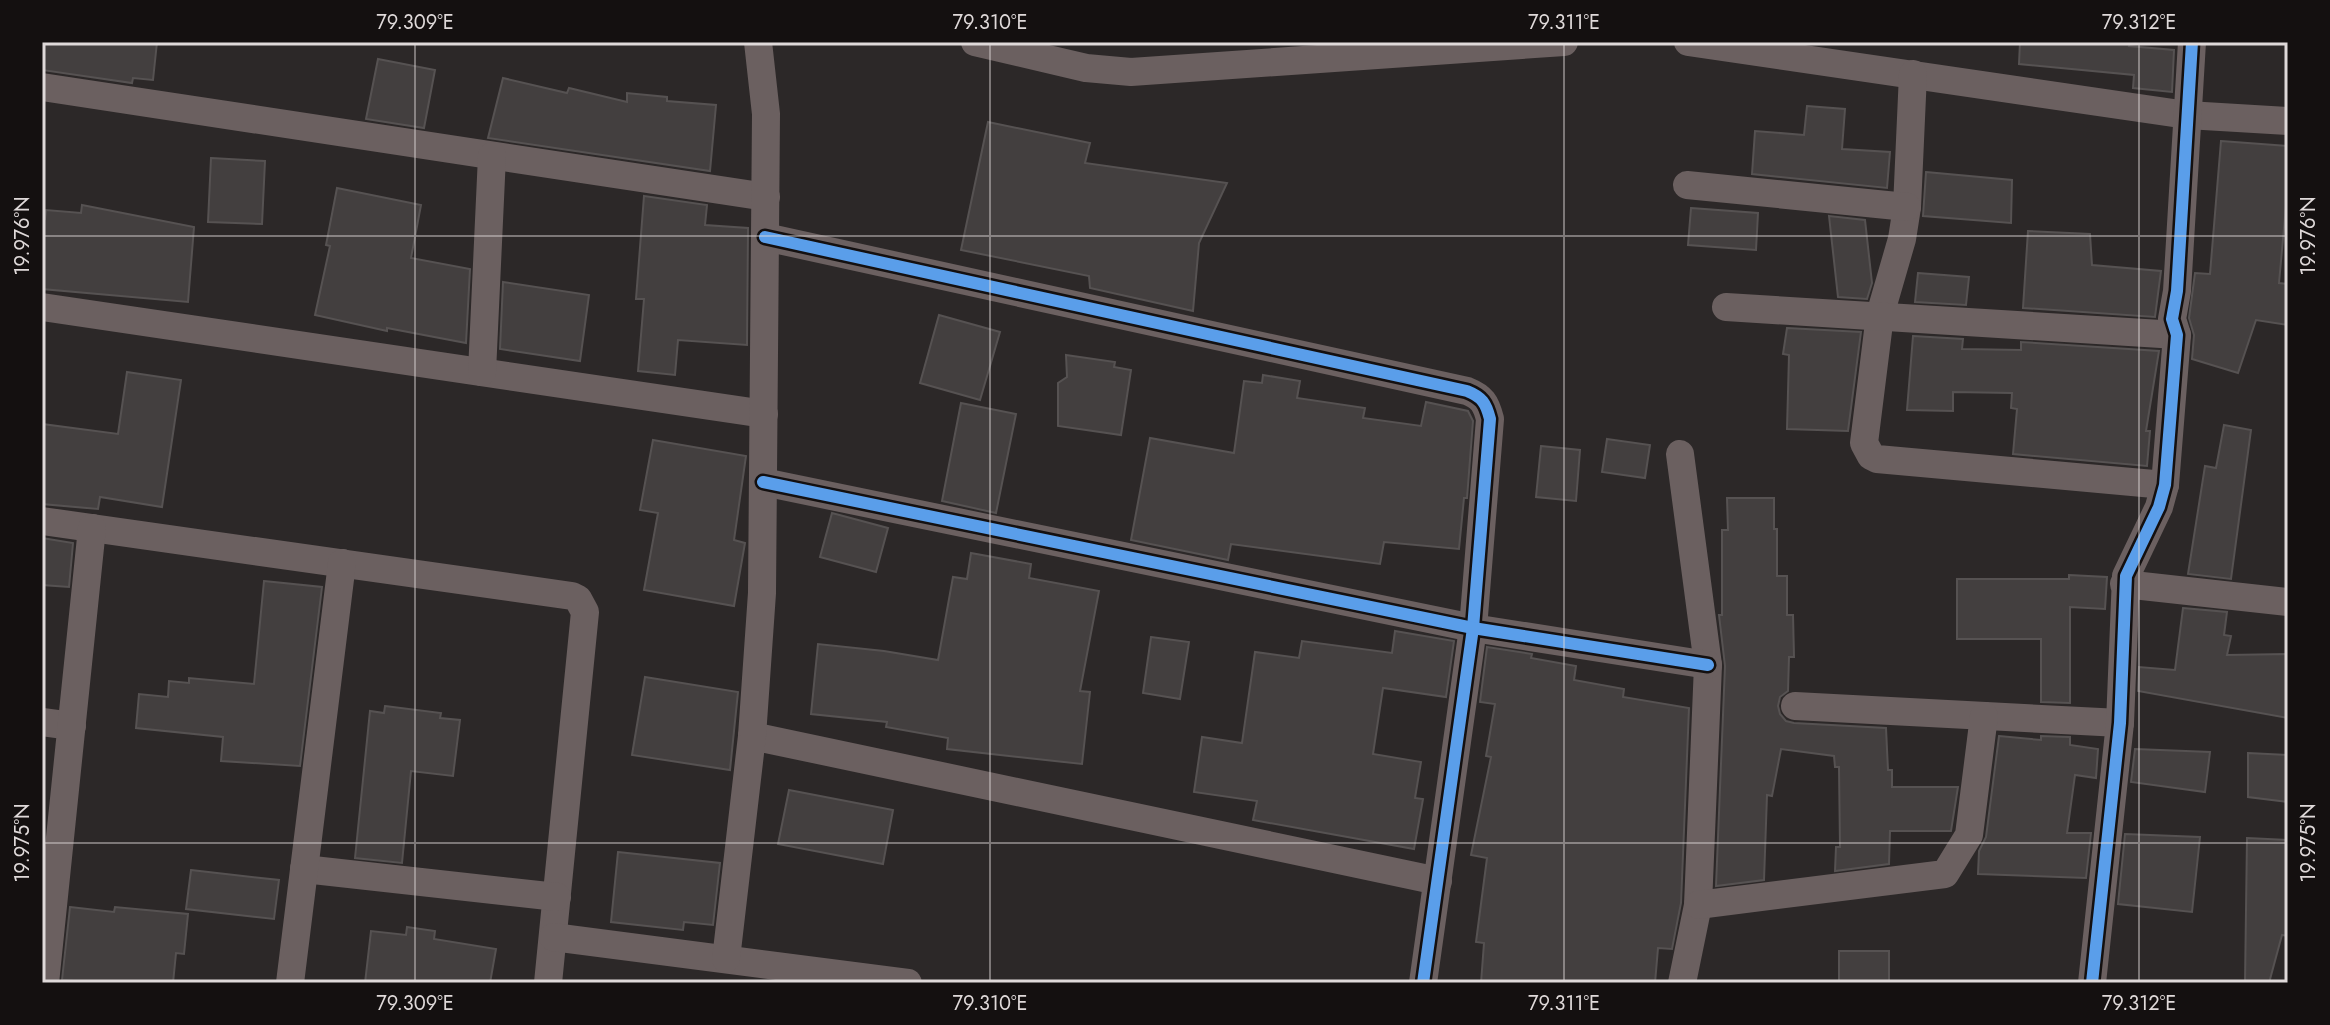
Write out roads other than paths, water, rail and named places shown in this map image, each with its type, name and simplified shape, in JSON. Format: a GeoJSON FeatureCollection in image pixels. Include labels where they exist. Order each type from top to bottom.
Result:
{"type":"FeatureCollection","features":[{"type":"Feature","properties":{"kind":"street"},"geometry":{"type":"LineString","coordinates":[[726,959],[752,736],[762,593],[766,114],[758,42]]}},
{"type":"Feature","properties":{"kind":"street"},"geometry":{"type":"LineString","coordinates":[[975,42],[1086,68],[1131,72],[1564,42]]}},
{"type":"Feature","properties":{"kind":"street"},"geometry":{"type":"LineString","coordinates":[[1688,42],[2187,115],[2288,121]]}},
{"type":"Feature","properties":{"kind":"street"},"geometry":{"type":"LineString","coordinates":[[2092,983],[2120,723],[2124,584],[2159,507],[2165,485],[2177,335],[2172,319],[2177,291],[2192,42]]}},
{"type":"Feature","properties":{"kind":"street"},"geometry":{"type":"LineString","coordinates":[[1913,74],[1907,207],[1902,239],[1880,315],[1864,443],[1871,456],[2165,485]]}},
{"type":"Feature","properties":{"kind":"street"},"geometry":{"type":"LineString","coordinates":[[42,87],[766,197]]}},
{"type":"Feature","properties":{"kind":"street"},"geometry":{"type":"LineString","coordinates":[[482,372],[492,156]]}},
{"type":"Feature","properties":{"kind":"street"},"geometry":{"type":"LineString","coordinates":[[1687,185],[1907,207]]}},
{"type":"Feature","properties":{"kind":"street"},"geometry":{"type":"LineString","coordinates":[[765,237],[1451,388],[1479,396],[1487,405],[1490,419],[1473,628],[1423,983]]}},
{"type":"Feature","properties":{"kind":"street"},"geometry":{"type":"LineString","coordinates":[[42,307],[764,414]]}},
{"type":"Feature","properties":{"kind":"street"},"geometry":{"type":"LineString","coordinates":[[1726,307],[2177,335]]}},
{"type":"Feature","properties":{"kind":"street"},"geometry":{"type":"LineString","coordinates":[[1680,454],[1708,665],[1698,905],[1682,983]]}},
{"type":"Feature","properties":{"kind":"street"},"geometry":{"type":"LineString","coordinates":[[763,482],[1473,628],[1708,665]]}},
{"type":"Feature","properties":{"kind":"street"},"geometry":{"type":"LineString","coordinates":[[42,521],[572,596],[583,606],[585,612],[548,983]]}},
{"type":"Feature","properties":{"kind":"street"},"geometry":{"type":"LineString","coordinates":[[45,983],[92,528]]}},
{"type":"Feature","properties":{"kind":"street"},"geometry":{"type":"LineString","coordinates":[[290,983],[342,563]]}},
{"type":"Feature","properties":{"kind":"street"},"geometry":{"type":"LineString","coordinates":[[2124,584],[2288,602]]}},
{"type":"Feature","properties":{"kind":"street"},"geometry":{"type":"LineString","coordinates":[[1795,706],[2120,723]]}},
{"type":"Feature","properties":{"kind":"street"},"geometry":{"type":"LineString","coordinates":[[1698,905],[1945,874],[1969,835],[1984,716]]}},
{"type":"Feature","properties":{"kind":"street"},"geometry":{"type":"LineString","coordinates":[[42,722],[72,726]]}},
{"type":"Feature","properties":{"kind":"street"},"geometry":{"type":"LineString","coordinates":[[752,736],[1438,881]]}},
{"type":"Feature","properties":{"kind":"street"},"geometry":{"type":"LineString","coordinates":[[304,869],[557,897]]}},
{"type":"Feature","properties":{"kind":"street"},"geometry":{"type":"LineString","coordinates":[[553,937],[908,983]]}}]}
